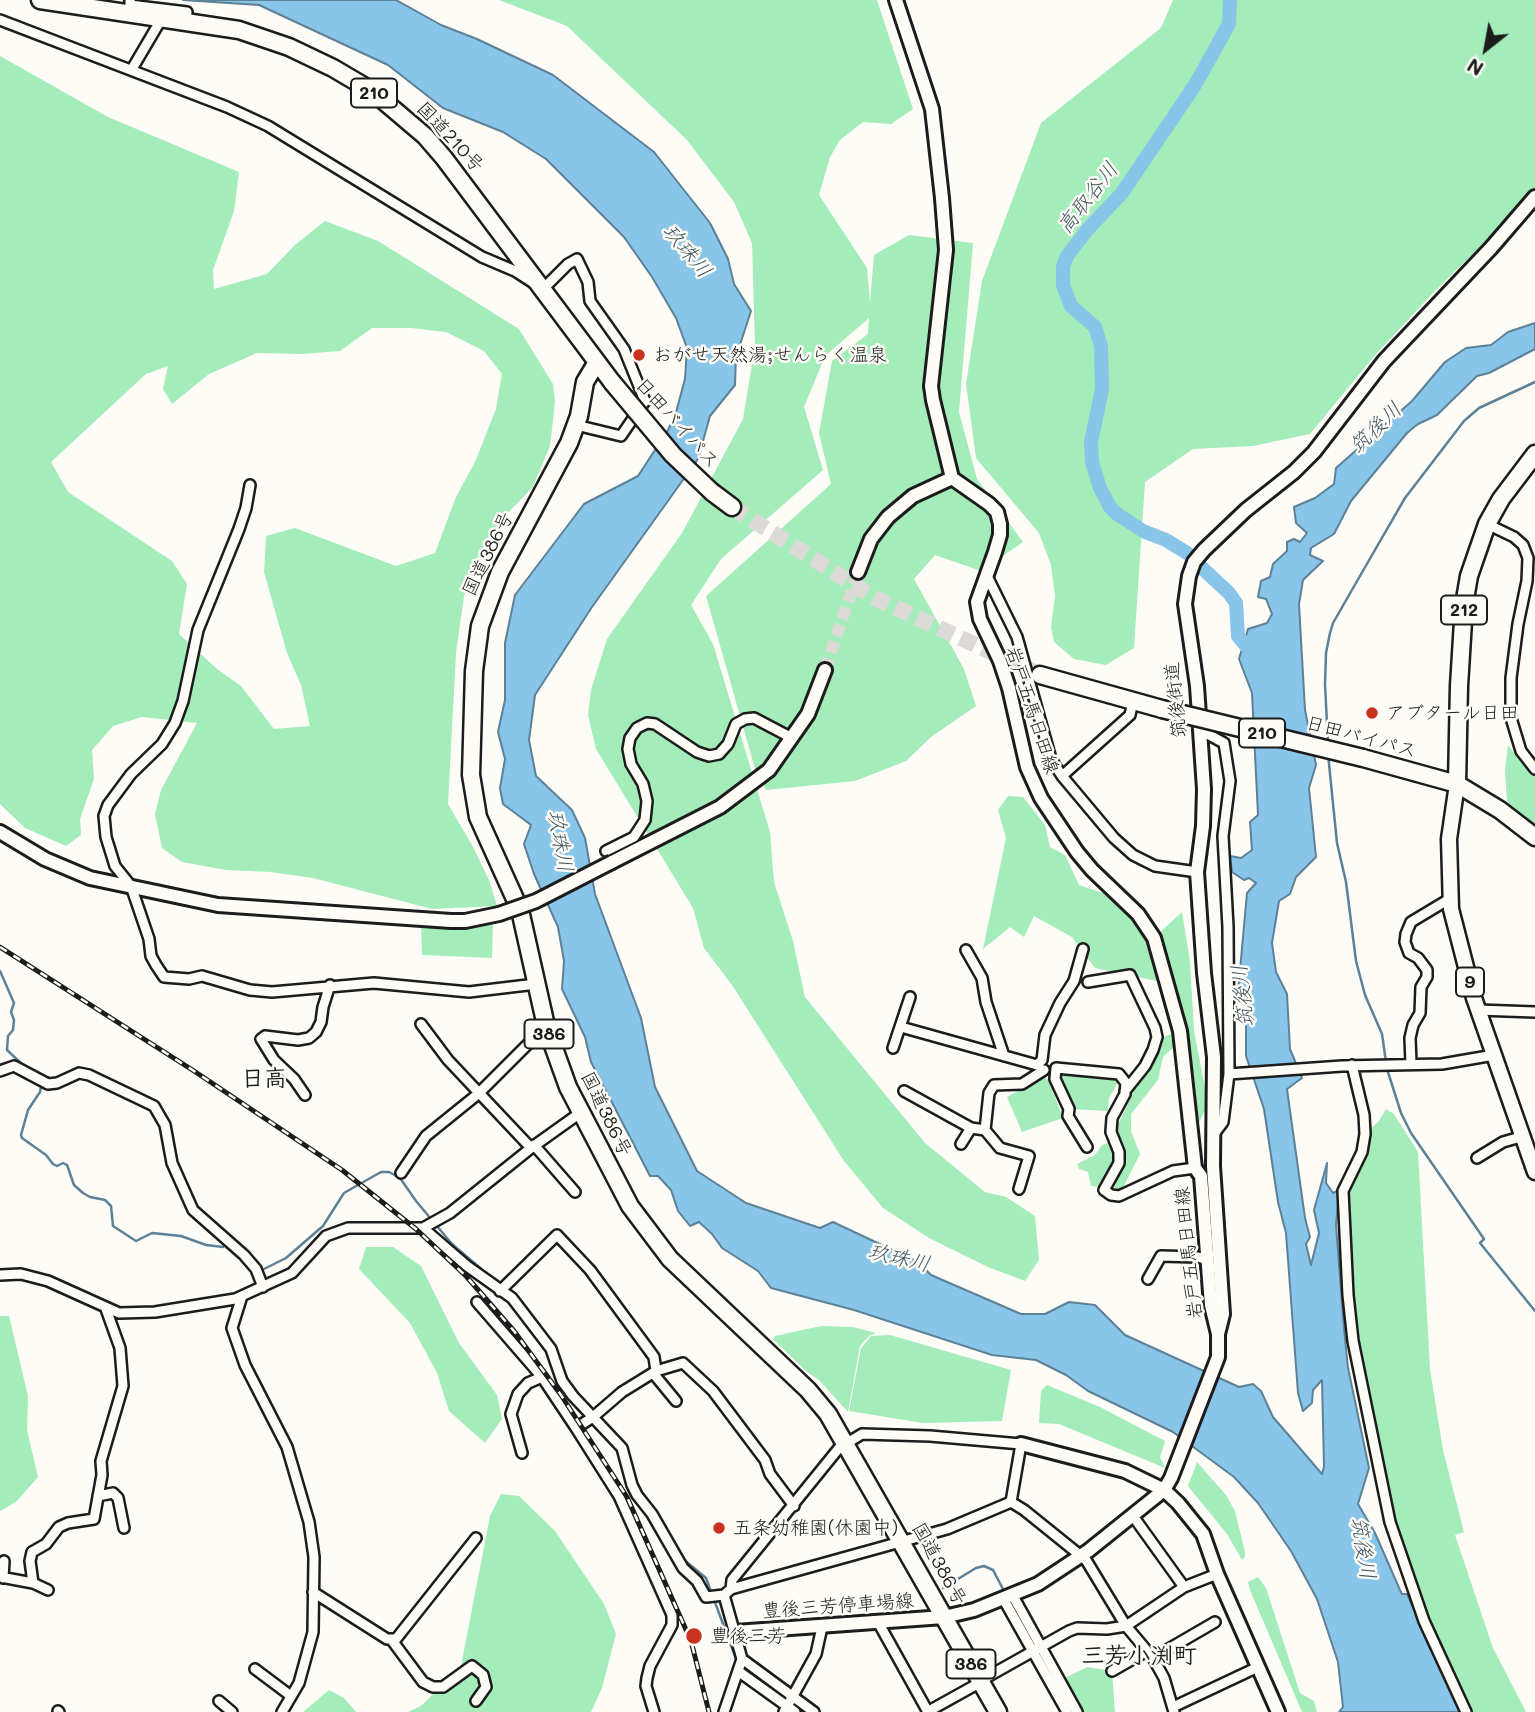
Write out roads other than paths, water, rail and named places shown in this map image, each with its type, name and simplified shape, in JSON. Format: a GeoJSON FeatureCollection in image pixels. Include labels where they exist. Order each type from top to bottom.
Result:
{"type":"FeatureCollection","features":[{"type":"Feature","properties":{"kind":"highway","name":"国道210号"},"geometry":{"type":"LineString","coordinates":[[40,0],[239,30],[289,47],[372,91],[416,128],[444,158],[597,362]]}},
{"type":"Feature","properties":{"kind":"highway","name":"国道386号"},"geometry":{"type":"LineString","coordinates":[[597,362],[585,382],[576,425],[492,590],[480,625],[474,671],[471,775],[475,807],[485,837],[520,910],[536,984],[558,1061],[580,1113],[630,1206],[655,1241],[686,1276],[808,1390],[828,1414],[847,1443],[998,1712]]}},
{"type":"Feature","properties":{"kind":"highway","name":"日田バイパス"},"geometry":{"type":"LineString","coordinates":[[597,362],[673,455],[732,507]]}},
{"type":"Feature","properties":{"kind":"highway","name":"212"},"geometry":{"type":"LineString","coordinates":[[1457,784],[1464,604],[1469,576],[1487,524],[1501,499],[1535,454]]}},
{"type":"Feature","properties":{"kind":"highway","name":"日田バイパス"},"geometry":{"type":"LineString","coordinates":[[1040,675],[1161,709],[1363,758],[1457,784],[1500,810],[1535,837]]}},
{"type":"Feature","properties":{"kind":"main road","name":"9"},"geometry":{"type":"LineString","coordinates":[[1457,784],[1449,839],[1451,909],[1478,1010],[1529,1144],[1535,1172]]}},
{"type":"Feature","properties":{"kind":"street"},"geometry":{"type":"LineString","coordinates":[[130,0],[130,5],[187,12],[186,21]]}},
{"type":"Feature","properties":{"kind":"street"},"geometry":{"type":"LineString","coordinates":[[858,572],[871,539],[888,517],[914,496],[952,478],[931,387],[946,250],[932,109],[896,0]]}},
{"type":"Feature","properties":{"kind":"street"},"geometry":{"type":"LineString","coordinates":[[132,69],[162,18]]}},
{"type":"Feature","properties":{"kind":"street"},"geometry":{"type":"LineString","coordinates":[[0,20],[132,69],[268,126],[482,257],[515,271],[543,289],[572,261],[589,282],[590,301],[624,349],[645,401],[621,436],[576,425]]}},
{"type":"Feature","properties":{"kind":"street","name":"筑後街道"},"geometry":{"type":"LineString","coordinates":[[1218,1334],[1223,1314],[1212,1135],[1214,1057],[1204,973],[1197,872],[1203,826],[1204,789],[1197,686],[1185,604],[1189,576],[1194,562],[1227,528],[1314,452],[1384,361],[1491,248],[1535,197]]}},
{"type":"Feature","properties":{"kind":"street","name":"岩戸五馬日田線"},"geometry":{"type":"LineString","coordinates":[[944,1617],[1009,1598],[1038,1584],[1080,1556],[1164,1490],[1218,1356],[1218,1334],[1211,1305],[1201,1176],[1195,1167],[1177,1014],[1154,938],[1138,914],[1077,852],[1041,798],[1027,767],[1000,661],[980,620],[977,602],[988,578],[1000,535],[996,512],[952,478]]}},
{"type":"Feature","properties":{"kind":"street"},"geometry":{"type":"LineString","coordinates":[[250,485],[239,529],[198,630],[183,701],[175,723],[162,744],[131,774],[108,805],[104,816],[106,837],[115,866],[131,886],[149,939],[151,956],[163,977],[188,979],[202,976],[250,990],[272,992],[374,983],[468,992],[536,984]]}},
{"type":"Feature","properties":{"kind":"street"},"geometry":{"type":"LineString","coordinates":[[1487,524],[1514,537],[1523,545],[1528,558],[1527,581],[1511,678],[1511,718],[1521,751],[1535,769]]}},
{"type":"Feature","properties":{"kind":"street"},"geometry":{"type":"LineString","coordinates":[[988,578],[1017,637],[1051,759],[1062,776],[1114,838],[1133,855],[1155,866],[1197,872]]}},
{"type":"Feature","properties":{"kind":"street"},"geometry":{"type":"LineString","coordinates":[[0,832],[45,859],[90,878],[218,905],[451,921],[474,920],[536,901],[609,857],[720,807],[739,795],[769,770],[793,738],[808,714],[825,670]]}},
{"type":"Feature","properties":{"kind":"street"},"geometry":{"type":"LineString","coordinates":[[1062,776],[1130,715],[1133,701]]}},
{"type":"Feature","properties":{"kind":"street"},"geometry":{"type":"LineString","coordinates":[[609,857],[634,837],[645,820],[648,801],[631,764],[628,749],[629,738],[637,728],[647,723],[655,724],[697,752],[709,756],[719,754],[729,744],[736,724],[745,719],[754,718],[793,738]]}},
{"type":"Feature","properties":{"kind":"street"},"geometry":{"type":"LineString","coordinates":[[1200,730],[1224,743],[1230,781],[1223,836],[1228,927],[1229,1074],[1223,1122],[1212,1135]]}},
{"type":"Feature","properties":{"kind":"street"},"geometry":{"type":"LineString","coordinates":[[1411,1064],[1410,1038],[1420,1013],[1421,987],[1427,978],[1427,970],[1418,958],[1409,953],[1405,942],[1406,934],[1411,922],[1451,898]]}},
{"type":"Feature","properties":{"kind":"street"},"geometry":{"type":"LineString","coordinates":[[985,1130],[989,1093],[994,1085],[1022,1084],[1040,1068],[1045,1035],[1074,981],[1083,949]]}},
{"type":"Feature","properties":{"kind":"street"},"geometry":{"type":"LineString","coordinates":[[966,950],[982,978],[986,1002],[1004,1056]]}},
{"type":"Feature","properties":{"kind":"street"},"geometry":{"type":"LineString","coordinates":[[1088,982],[1130,975],[1157,1037],[1145,1066],[1125,1091],[1112,1118],[1111,1132],[1119,1152],[1119,1163],[1104,1190],[1119,1196],[1164,1174],[1195,1167]]}},
{"type":"Feature","properties":{"kind":"street"},"geometry":{"type":"LineString","coordinates":[[305,1095],[294,1079],[274,1059],[261,1039],[265,1036],[298,1040],[309,1038],[321,1022],[330,985]]}},
{"type":"Feature","properties":{"kind":"street"},"geometry":{"type":"LineString","coordinates":[[893,1048],[910,998]]}},
{"type":"Feature","properties":{"kind":"street"},"geometry":{"type":"LineString","coordinates":[[1478,1010],[1535,1012]]}},
{"type":"Feature","properties":{"kind":"street"},"geometry":{"type":"LineString","coordinates":[[421,1024],[478,1094],[575,1192]]}},
{"type":"Feature","properties":{"kind":"street"},"geometry":{"type":"LineString","coordinates":[[401,1173],[426,1136],[478,1094],[547,1026]]}},
{"type":"Feature","properties":{"kind":"street"},"geometry":{"type":"LineString","coordinates":[[901,1027],[1004,1056],[1055,1075]]}},
{"type":"Feature","properties":{"kind":"street"},"geometry":{"type":"LineString","coordinates":[[1229,1074],[1347,1065],[1443,1063],[1494,1055]]}},
{"type":"Feature","properties":{"kind":"street"},"geometry":{"type":"LineString","coordinates":[[1347,1065],[1364,1115],[1362,1152],[1343,1191],[1343,1226],[1353,1341],[1390,1521],[1424,1621],[1466,1712]]}},
{"type":"Feature","properties":{"kind":"street"},"geometry":{"type":"LineString","coordinates":[[0,1070],[14,1066],[43,1083],[57,1083],[79,1073],[102,1080],[154,1106],[165,1125],[172,1163],[193,1210],[258,1273],[264,1287]]}},
{"type":"Feature","properties":{"kind":"street"},"geometry":{"type":"LineString","coordinates":[[1087,1147],[1068,1116],[1069,1109],[1055,1079],[1056,1068],[1119,1074],[1125,1083],[1125,1091]]}},
{"type":"Feature","properties":{"kind":"street"},"geometry":{"type":"LineString","coordinates":[[904,1091],[971,1128],[985,1130],[1000,1148],[1029,1156],[1019,1189]]}},
{"type":"Feature","properties":{"kind":"street"},"geometry":{"type":"LineString","coordinates":[[0,1275],[21,1273],[48,1281],[118,1313],[155,1312],[234,1299],[292,1273],[326,1236],[348,1228],[426,1226],[450,1213],[532,1146],[580,1113]]}},
{"type":"Feature","properties":{"kind":"street"},"geometry":{"type":"LineString","coordinates":[[961,1144],[971,1128]]}},
{"type":"Feature","properties":{"kind":"street"},"geometry":{"type":"LineString","coordinates":[[1477,1158],[1503,1142],[1529,1144]]}},
{"type":"Feature","properties":{"kind":"street"},"geometry":{"type":"LineString","coordinates":[[426,1226],[503,1288],[551,1349],[562,1381],[596,1414],[622,1448],[637,1495],[652,1514],[683,1568],[697,1581],[706,1597],[947,1530],[1011,1502]]}},
{"type":"Feature","properties":{"kind":"street"},"geometry":{"type":"LineString","coordinates":[[503,1288],[557,1235],[590,1270],[654,1357],[654,1372],[676,1401]]}},
{"type":"Feature","properties":{"kind":"street"},"geometry":{"type":"LineString","coordinates":[[1148,1279],[1161,1256],[1198,1256],[1209,1260]]}},
{"type":"Feature","properties":{"kind":"street"},"geometry":{"type":"LineString","coordinates":[[242,1296],[232,1328],[245,1365],[287,1447],[309,1522],[314,1557],[313,1632],[299,1683],[282,1712]]}},
{"type":"Feature","properties":{"kind":"street"},"geometry":{"type":"LineString","coordinates":[[477,1302],[542,1377],[619,1496],[672,1615],[672,1625],[650,1666],[646,1686],[653,1712]]}},
{"type":"Feature","properties":{"kind":"street"},"geometry":{"type":"LineString","coordinates":[[33,1583],[30,1561],[32,1552],[46,1544],[59,1527],[94,1519],[102,1475],[101,1461],[122,1386],[120,1348],[106,1309]]}},
{"type":"Feature","properties":{"kind":"street"},"geometry":{"type":"LineString","coordinates":[[576,1428],[622,1392],[654,1372],[682,1363],[713,1391],[765,1460],[770,1474],[794,1506]]}},
{"type":"Feature","properties":{"kind":"street"},"geometry":{"type":"LineString","coordinates":[[522,1453],[511,1414],[518,1394],[528,1383],[542,1377]]}},
{"type":"Feature","properties":{"kind":"street"},"geometry":{"type":"LineString","coordinates":[[724,1712],[742,1659],[727,1592],[732,1580],[839,1448],[862,1434],[930,1436],[1021,1444],[1125,1471],[1164,1490],[1194,1520],[1203,1534],[1217,1574],[1278,1712]]}},
{"type":"Feature","properties":{"kind":"street"},"geometry":{"type":"LineString","coordinates":[[1011,1502],[1021,1444]]}},
{"type":"Feature","properties":{"kind":"street"},"geometry":{"type":"LineString","coordinates":[[98,1496],[113,1493],[118,1498],[124,1528]]}},
{"type":"Feature","properties":{"kind":"street"},"geometry":{"type":"LineString","coordinates":[[1011,1502],[1086,1560],[1126,1626],[1150,1655],[1164,1678],[1174,1709],[1258,1667]]}},
{"type":"Feature","properties":{"kind":"street"},"geometry":{"type":"LineString","coordinates":[[1133,1516],[1184,1587]]}},
{"type":"Feature","properties":{"kind":"street"},"geometry":{"type":"LineString","coordinates":[[313,1592],[387,1639],[396,1639],[476,1538]]}},
{"type":"Feature","properties":{"kind":"street"},"geometry":{"type":"LineString","coordinates":[[4,1560],[2,1578],[33,1583],[48,1590]]}},
{"type":"Feature","properties":{"kind":"street"},"geometry":{"type":"LineString","coordinates":[[878,1622],[927,1712],[1077,1628],[1107,1629],[1126,1626],[1184,1587],[1217,1574]]}},
{"type":"Feature","properties":{"kind":"street"},"geometry":{"type":"LineString","coordinates":[[1009,1598],[1068,1712]]}},
{"type":"Feature","properties":{"kind":"street","name":"豊後三芳停車場線"},"geometry":{"type":"LineString","coordinates":[[735,1632],[944,1617]]}},
{"type":"Feature","properties":{"kind":"street"},"geometry":{"type":"LineString","coordinates":[[1112,1671],[1214,1622]]}},
{"type":"Feature","properties":{"kind":"street"},"geometry":{"type":"LineString","coordinates":[[738,1671],[789,1710],[816,1654],[822,1627]]}},
{"type":"Feature","properties":{"kind":"street"},"geometry":{"type":"LineString","coordinates":[[391,1639],[423,1682],[433,1687],[443,1687],[472,1666],[483,1675],[486,1687],[477,1701]]}},
{"type":"Feature","properties":{"kind":"street"},"geometry":{"type":"LineString","coordinates":[[1036,1649],[1077,1712]]}},
{"type":"Feature","properties":{"kind":"street"},"geometry":{"type":"LineString","coordinates":[[742,1659],[814,1712]]}},
{"type":"Feature","properties":{"kind":"street"},"geometry":{"type":"LineString","coordinates":[[255,1669],[291,1696]]}},
{"type":"Feature","properties":{"kind":"street"},"geometry":{"type":"LineString","coordinates":[[219,1701],[232,1712]]}},
{"type":"Feature","properties":{"kind":"water"},"geometry":{"type":"Polygon","coordinates":[[[183,0],[396,0],[441,25],[553,75],[654,152],[710,223],[728,259],[734,284],[751,311],[736,357],[735,385],[710,416],[698,459],[592,607],[535,695],[529,740],[536,776],[572,810],[585,838],[595,894],[641,1018],[655,1087],[697,1171],[746,1203],[820,1228],[833,1222],[918,1262],[931,1275],[1021,1314],[1045,1314],[1069,1302],[1095,1305],[1125,1335],[1239,1387],[1253,1384],[1261,1391],[1273,1417],[1322,1474],[1322,1380],[1313,1390],[1312,1403],[1303,1411],[1298,1393],[1286,1233],[1278,1202],[1264,1109],[1246,1056],[1246,1007],[1250,996],[1238,992],[1247,893],[1256,883],[1249,878],[1244,880],[1232,872],[1230,856],[1241,858],[1252,850],[1250,822],[1258,815],[1252,693],[1239,659],[1248,629],[1267,623],[1272,614],[1266,599],[1258,597],[1261,581],[1270,577],[1273,564],[1287,551],[1287,542],[1294,539],[1300,542],[1307,533],[1296,523],[1294,507],[1315,498],[1334,484],[1336,468],[1412,401],[1445,362],[1466,348],[1491,345],[1508,332],[1535,323],[1535,349],[1489,373],[1477,376],[1437,415],[1407,433],[1351,501],[1334,534],[1311,548],[1310,555],[1323,561],[1303,580],[1299,604],[1305,710],[1316,765],[1309,788],[1316,857],[1296,877],[1290,894],[1279,901],[1272,943],[1276,972],[1287,994],[1290,1049],[1302,1078],[1287,1089],[1310,1237],[1306,1244],[1311,1265],[1319,1233],[1314,1210],[1327,1163],[1326,1183],[1333,1193],[1339,1190],[1336,1225],[1348,1368],[1369,1468],[1358,1504],[1375,1533],[1402,1594],[1407,1594],[1461,1712],[1339,1712],[1343,1707],[1338,1662],[1317,1599],[1291,1551],[1258,1503],[1234,1477],[1173,1432],[1088,1391],[1066,1375],[1036,1360],[992,1355],[854,1310],[771,1288],[758,1271],[722,1248],[699,1222],[690,1226],[678,1211],[671,1190],[658,1176],[650,1176],[591,1062],[585,1037],[562,989],[564,961],[558,927],[534,874],[524,844],[531,825],[503,804],[500,788],[505,759],[498,732],[505,700],[505,643],[515,595],[584,504],[638,476],[668,430],[675,416],[685,379],[687,348],[676,318],[624,237],[546,159],[503,132],[443,108],[388,65],[259,5],[183,0]]]}},
{"type":"Feature","properties":{"kind":"waterway","name":"高取谷川"},"geometry":{"type":"LineString","coordinates":[[1187,553],[1166,540],[1143,531],[1117,514],[1100,488],[1092,462],[1091,442],[1102,389],[1101,346],[1095,327],[1071,306],[1063,285],[1063,267],[1067,256],[1088,229],[1122,193],[1195,85],[1229,24],[1230,0]]}},
{"type":"Feature","properties":{"kind":"waterway"},"geometry":{"type":"LineString","coordinates":[[1328,744],[1326,653],[1333,623],[1405,498],[1464,421],[1479,408],[1535,382]]}},
{"type":"Feature","properties":{"kind":"waterway","name":"高取谷川"},"geometry":{"type":"LineString","coordinates":[[1201,567],[1236,603],[1238,636],[1257,656]]}},
{"type":"Feature","properties":{"kind":"waterway"},"geometry":{"type":"LineString","coordinates":[[1328,754],[1337,843],[1346,882],[1356,961],[1365,995],[1382,1034],[1386,1062]]}},
{"type":"Feature","properties":{"kind":"waterway"},"geometry":{"type":"LineString","coordinates":[[0,971],[14,1003],[11,1012],[13,1030],[8,1036],[7,1050],[24,1066]]}},
{"type":"Feature","properties":{"kind":"waterway"},"geometry":{"type":"LineString","coordinates":[[1387,1069],[1401,1113],[1411,1133],[1484,1239],[1480,1243],[1535,1311]]}},
{"type":"Feature","properties":{"kind":"waterway"},"geometry":{"type":"LineString","coordinates":[[42,1082],[40,1092],[28,1110],[22,1138],[46,1155],[53,1164],[67,1165],[74,1185],[83,1193],[105,1200],[111,1206],[113,1226],[136,1241],[152,1233],[181,1236],[206,1245],[223,1247]]}},
{"type":"Feature","properties":{"kind":"waterway"},"geometry":{"type":"LineString","coordinates":[[260,1271],[286,1258],[323,1226],[344,1193],[381,1172],[389,1172],[400,1178],[452,1244],[493,1279]]}},
{"type":"Feature","properties":{"kind":"waterway"},"geometry":{"type":"LineString","coordinates":[[557,1355],[571,1387],[621,1441]]}},
{"type":"Feature","properties":{"kind":"waterway"},"geometry":{"type":"LineString","coordinates":[[635,1480],[639,1490],[657,1512],[675,1546]]}},
{"type":"Feature","properties":{"kind":"waterway"},"geometry":{"type":"LineString","coordinates":[[682,1558],[706,1578],[736,1659],[744,1668],[804,1712]]}},
{"type":"Feature","properties":{"kind":"waterway"},"geometry":{"type":"LineString","coordinates":[[943,1588],[984,1566],[993,1570],[1003,1589]]}},
{"type":"Feature","properties":{"kind":"waterway"},"geometry":{"type":"LineString","coordinates":[[1013,1605],[1034,1645]]}},
{"type":"Feature","properties":{"kind":"waterway"},"geometry":{"type":"LineString","coordinates":[[1044,1663],[1060,1691]]}},
{"type":"Feature","properties":{"kind":"tunnel"},"geometry":{"type":"LineString","coordinates":[[732,507],[875,598],[1038,674]]}},
{"type":"Feature","properties":{"kind":"tunnel"},"geometry":{"type":"LineString","coordinates":[[825,670],[858,572]]}},
{"type":"Feature","properties":{"kind":"railway"},"geometry":{"type":"LineString","coordinates":[[0,947],[342,1170],[416,1229],[466,1276],[514,1331],[561,1395],[627,1497],[691,1641],[709,1712]]}},
{"type":"Feature","properties":{"kind":"place","name":"おがせ天然湯;せんらく温泉"},"geometry":{"type":"Point","coordinates":[639,355]}},
{"type":"Feature","properties":{"kind":"place","name":"アブタール日田"},"geometry":{"type":"Point","coordinates":[1372,713]}},
{"type":"Feature","properties":{"kind":"place","name":"五条幼稚園(休園中)"},"geometry":{"type":"Point","coordinates":[719,1528]}},
{"type":"Feature","properties":{"kind":"place","name":"豊後三芳"},"geometry":{"type":"Point","coordinates":[694,1636]}},
{"type":"Feature","properties":{"kind":"district","name":"日高"},"geometry":{"type":"Point","coordinates":[264,1079]}},
{"type":"Feature","properties":{"kind":"district","name":"三芳小渕町"},"geometry":{"type":"Point","coordinates":[1139,1656]}},
{"type":"Feature","properties":{"kind":"water label","name":"玖珠川"},"geometry":{"type":"Point","coordinates":[687,251]}},
{"type":"Feature","properties":{"kind":"water label","name":"筑後川"},"geometry":{"type":"Point","coordinates":[1376,428]}},
{"type":"Feature","properties":{"kind":"water label","name":"玖珠川"},"geometry":{"type":"Point","coordinates":[560,841]}},
{"type":"Feature","properties":{"kind":"water label","name":"筑後川"},"geometry":{"type":"Point","coordinates":[1243,996]}},
{"type":"Feature","properties":{"kind":"water label","name":"玖珠川"},"geometry":{"type":"Point","coordinates":[899,1258]}},
{"type":"Feature","properties":{"kind":"water label","name":"筑後川"},"geometry":{"type":"Point","coordinates":[1363,1548]}}]}
